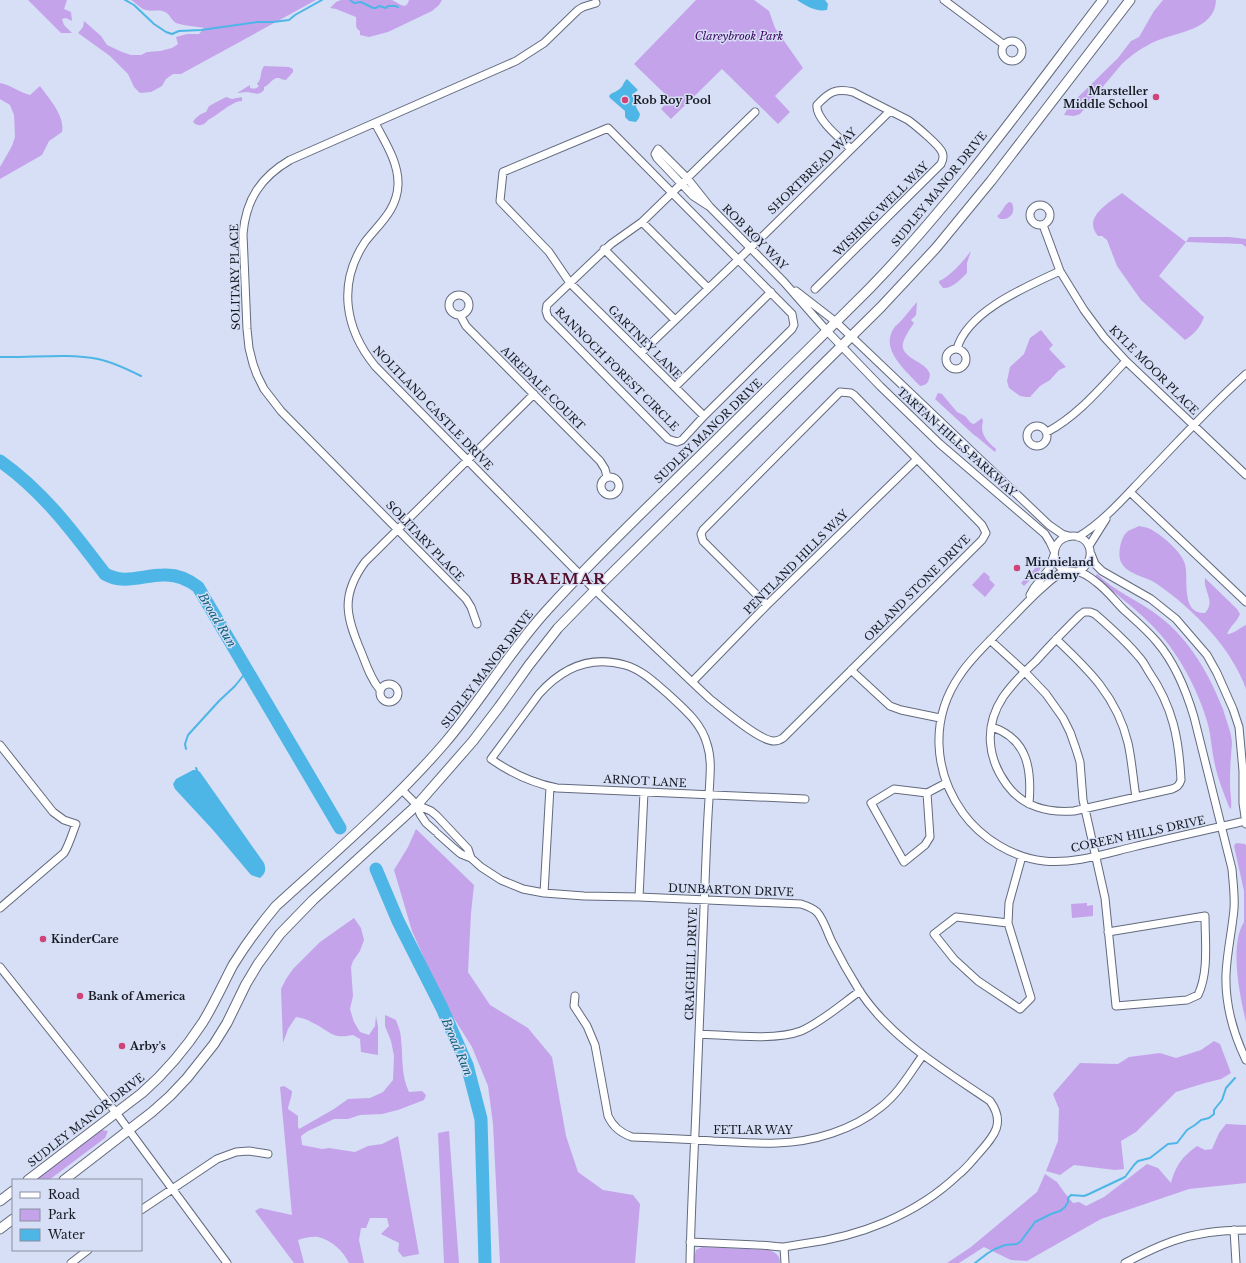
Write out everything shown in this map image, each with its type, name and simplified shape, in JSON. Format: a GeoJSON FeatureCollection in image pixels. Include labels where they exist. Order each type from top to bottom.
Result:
{"type":"FeatureCollection","features":[{"type":"Feature","properties":{"kind":"main road","name":"SUDLEY MANOR DRIVE"},"geometry":{"type":"LineString","coordinates":[[29,1179],[116,1114],[153,1084],[176,1060],[204,1020],[246,944],[276,906],[384,808],[446,742],[467,716],[514,649],[531,628],[593,560],[827,331],[905,252],[943,208],[1103,0]]}},
{"type":"Feature","properties":{"kind":"main road"},"geometry":{"type":"LineString","coordinates":[[65,1179],[152,1112],[170,1096],[199,1064],[227,1023],[246,984],[258,964],[280,934],[313,900],[417,805],[473,741],[528,665],[558,628],[841,346],[936,248],[991,181],[1130,0]]}},
{"type":"Feature","properties":{"kind":"main road"},"geometry":{"type":"LineString","coordinates":[[0,1201],[12,1192]]}},
{"type":"Feature","properties":{"kind":"main road"},"geometry":{"type":"LineString","coordinates":[[0,1229],[12,1220]]}},
{"type":"Feature","properties":{"kind":"street"},"geometry":{"type":"LineString","coordinates":[[944,0],[1003,44]]}},
{"type":"Feature","properties":{"kind":"street","name":"SOLITARY PLACE"},"geometry":{"type":"LineString","coordinates":[[477,624],[471,607],[466,599],[281,411],[264,389],[253,364],[249,348],[247,329],[243,234],[247,210],[257,189],[272,172],[290,160],[516,61],[544,43],[578,10],[596,3]]}},
{"type":"Feature","properties":{"kind":"street","name":"WISHING WELL WAY"},"geometry":{"type":"LineString","coordinates":[[815,289],[941,164],[944,157],[940,149],[908,120],[853,92],[846,90],[833,91],[824,97],[817,105],[818,113],[828,127],[851,149]]}},
{"type":"Feature","properties":{"kind":"street","name":"SHORTBREAD WAY"},"geometry":{"type":"LineString","coordinates":[[641,353],[890,111]]}},
{"type":"Feature","properties":{"kind":"street"},"geometry":{"type":"LineString","coordinates":[[570,283],[604,249],[642,222],[755,112]]}},
{"type":"Feature","properties":{"kind":"street","name":"NOLTLAND CASTLE DRIVE"},"geometry":{"type":"LineString","coordinates":[[375,123],[394,162],[398,179],[395,202],[390,213],[365,243],[353,266],[349,281],[348,310],[351,323],[360,345],[375,366],[595,590]]}},
{"type":"Feature","properties":{"kind":"street","name":"GARTNEY LANE"},"geometry":{"type":"LineString","coordinates":[[673,192],[608,128],[503,172],[500,201],[549,252],[570,283],[704,416]]}},
{"type":"Feature","properties":{"kind":"street","name":"ROB ROY WAY"},"geometry":{"type":"LineString","coordinates":[[684,181],[784,282],[827,331]]}},
{"type":"Feature","properties":{"kind":"street","name":"RANNOCH FOREST CIRCLE"},"geometry":{"type":"LineString","coordinates":[[570,283],[547,305],[546,311],[548,317],[668,439],[677,442],[682,440],[704,416],[792,329],[794,325],[792,314],[673,192]]}},
{"type":"Feature","properties":{"kind":"street"},"geometry":{"type":"LineString","coordinates":[[642,222],[708,288]]}},
{"type":"Feature","properties":{"kind":"street","name":"KYLE MOOR PLACE"},"geometry":{"type":"LineString","coordinates":[[1043,225],[1060,271],[1084,310],[1104,337],[1126,361],[1246,475]]}},
{"type":"Feature","properties":{"kind":"street"},"geometry":{"type":"LineString","coordinates":[[604,249],[675,320]]}},
{"type":"Feature","properties":{"kind":"street"},"geometry":{"type":"LineString","coordinates":[[958,348],[966,331],[987,311],[1016,292],[1060,271]]}},
{"type":"Feature","properties":{"kind":"street","name":"ROB ROY WAY"},"geometry":{"type":"LineString","coordinates":[[784,282],[836,322]]}},
{"type":"Feature","properties":{"kind":"street"},"geometry":{"type":"LineString","coordinates":[[675,387],[771,292]]}},
{"type":"Feature","properties":{"kind":"street","name":"AIREDALE COURT"},"geometry":{"type":"LineString","coordinates":[[460,315],[466,326],[600,461],[605,469],[607,477]]}},
{"type":"Feature","properties":{"kind":"street","name":"TARTAN HILLS PARKWAY"},"geometry":{"type":"LineString","coordinates":[[836,322],[1049,525],[1062,534],[1078,537]]}},
{"type":"Feature","properties":{"kind":"street","name":"TARTAN HILLS PARKWAY"},"geometry":{"type":"LineString","coordinates":[[827,331],[890,396],[940,444],[1044,534],[1050,542],[1057,564],[1064,570]]}},
{"type":"Feature","properties":{"kind":"street"},"geometry":{"type":"LineString","coordinates":[[1047,432],[1072,416],[1126,361]]}},
{"type":"Feature","properties":{"kind":"street"},"geometry":{"type":"LineString","coordinates":[[1245,823],[1242,750],[1239,728],[1218,673],[1207,655],[1176,619],[1151,599],[1102,572],[1095,564],[1090,549],[1084,540],[1078,537],[1113,509],[1194,425],[1246,374]]}},
{"type":"Feature","properties":{"kind":"street","name":"ORLAND STONE DRIVE"},"geometry":{"type":"LineString","coordinates":[[595,590],[692,682],[731,716],[756,734],[775,741],[783,738],[982,540],[986,533],[982,525],[854,395],[846,392],[840,392],[703,530],[702,538],[707,545],[767,605]]}},
{"type":"Feature","properties":{"kind":"street"},"geometry":{"type":"LineString","coordinates":[[380,690],[372,678],[352,632],[348,616],[348,599],[353,581],[365,562],[534,394]]}},
{"type":"Feature","properties":{"kind":"street","name":"PENTLAND HILLS WAY"},"geometry":{"type":"LineString","coordinates":[[692,682],[767,605],[917,459]]}},
{"type":"Feature","properties":{"kind":"street"},"geometry":{"type":"LineString","coordinates":[[1130,492],[1246,602]]}},
{"type":"Feature","properties":{"kind":"street"},"geometry":{"type":"LineString","coordinates":[[1077,572],[1087,566],[1090,560],[1090,549],[1094,535],[1113,509]]}},
{"type":"Feature","properties":{"kind":"street"},"geometry":{"type":"LineString","coordinates":[[1054,553],[1059,542],[1069,536]]}},
{"type":"Feature","properties":{"kind":"street","name":"COREEN HILLS DRIVE"},"geometry":{"type":"LineString","coordinates":[[1028,601],[1034,588],[1049,569],[1054,553]]}},
{"type":"Feature","properties":{"kind":"street"},"geometry":{"type":"LineString","coordinates":[[1064,570],[1085,574],[1098,583],[1156,641],[1175,668],[1187,695],[1194,717],[1232,869],[1234,909],[1227,954],[1227,994],[1234,1030],[1246,1060]]}},
{"type":"Feature","properties":{"kind":"street","name":"COREEN HILLS DRIVE"},"geometry":{"type":"LineString","coordinates":[[1064,570],[1047,582],[990,640],[960,675],[950,692],[940,718],[939,735],[942,770],[955,802],[968,819],[991,840],[1022,856],[1043,861],[1060,861],[1095,856],[1222,826],[1245,823]]}},
{"type":"Feature","properties":{"kind":"street"},"geometry":{"type":"LineString","coordinates":[[1084,612],[1090,612],[1104,623],[1139,657],[1161,692],[1174,724],[1178,743],[1181,780],[1177,787],[1085,809],[1060,812],[1039,808],[1029,804],[1011,790],[998,771],[990,748],[995,713],[1008,691],[1056,639],[1080,615],[1084,612]]}},
{"type":"Feature","properties":{"kind":"street"},"geometry":{"type":"LineString","coordinates":[[1056,639],[1089,670],[1101,684],[1117,713],[1128,742],[1136,797]]}},
{"type":"Feature","properties":{"kind":"street"},"geometry":{"type":"LineString","coordinates":[[990,640],[1025,672],[1052,702],[1063,718],[1070,732],[1080,762],[1083,800],[1105,898],[1108,932],[1116,1006],[1187,1000],[1198,995],[1201,989],[1205,962],[1206,916],[1108,932]]}},
{"type":"Feature","properties":{"kind":"street","name":"CRAIGHILL DRIVE"},"geometry":{"type":"LineString","coordinates":[[491,759],[539,694],[554,679],[567,670],[581,664],[593,662],[616,663],[637,670],[648,677],[687,712],[702,731],[710,756],[710,765],[690,1263]]}},
{"type":"Feature","properties":{"kind":"street"},"geometry":{"type":"LineString","coordinates":[[851,670],[890,706],[901,710],[940,718]]}},
{"type":"Feature","properties":{"kind":"street"},"geometry":{"type":"LineString","coordinates":[[992,727],[1009,735],[1026,759],[1030,779],[1029,804]]}},
{"type":"Feature","properties":{"kind":"street"},"geometry":{"type":"LineString","coordinates":[[0,745],[53,812],[64,820],[76,824],[69,840],[68,847],[64,853],[0,908]]}},
{"type":"Feature","properties":{"kind":"street","name":"ARNOT LANE"},"geometry":{"type":"LineString","coordinates":[[491,759],[523,778],[557,788],[805,799]]}},
{"type":"Feature","properties":{"kind":"street"},"geometry":{"type":"LineString","coordinates":[[927,793],[930,837],[925,845],[904,862],[871,803],[894,789],[927,793],[946,782]]}},
{"type":"Feature","properties":{"kind":"street"},"geometry":{"type":"LineString","coordinates":[[544,893],[550,787]]}},
{"type":"Feature","properties":{"kind":"street","name":"DUNBARTON DRIVE"},"geometry":{"type":"LineString","coordinates":[[402,790],[417,805],[431,811],[437,816],[468,849],[471,858]]}},
{"type":"Feature","properties":{"kind":"street"},"geometry":{"type":"LineString","coordinates":[[639,897],[644,792]]}},
{"type":"Feature","properties":{"kind":"street","name":"DUNBARTON DRIVE"},"geometry":{"type":"LineString","coordinates":[[417,805],[420,814],[426,823],[461,854],[471,858],[481,867],[501,880],[523,889],[564,895],[801,904],[808,906],[815,910],[821,918],[836,951],[860,991],[888,1025],[923,1055],[990,1101],[993,1105],[998,1118],[996,1131],[992,1140],[958,1176],[938,1192],[905,1212],[868,1229],[820,1242],[784,1247],[690,1242]]}},
{"type":"Feature","properties":{"kind":"street","name":"DUNBARTON DRIVE"},"geometry":{"type":"LineString","coordinates":[[426,823],[428,830],[434,837],[446,841]]}},
{"type":"Feature","properties":{"kind":"street"},"geometry":{"type":"LineString","coordinates":[[1008,923],[956,917],[934,934],[954,959],[978,981],[1020,1009],[1031,998],[1008,923],[1009,903],[1022,856]]}},
{"type":"Feature","properties":{"kind":"street"},"geometry":{"type":"LineString","coordinates":[[0,967],[129,1130],[226,1263]]}},
{"type":"Feature","properties":{"kind":"street"},"geometry":{"type":"LineString","coordinates":[[699,1034],[773,1037],[800,1032],[819,1021],[860,991]]}},
{"type":"Feature","properties":{"kind":"street","name":"FETLAR WAY"},"geometry":{"type":"LineString","coordinates":[[575,996],[574,1006],[587,1026],[595,1045],[608,1116],[614,1127],[624,1134],[632,1137],[777,1143],[805,1140],[829,1134],[845,1128],[882,1106],[900,1088],[923,1055]]}},
{"type":"Feature","properties":{"kind":"street"},"geometry":{"type":"LineString","coordinates":[[142,1209],[210,1162],[230,1153],[250,1151],[268,1154]]}},
{"type":"Feature","properties":{"kind":"street"},"geometry":{"type":"LineString","coordinates":[[1234,1230],[1236,1263]]}},
{"type":"Feature","properties":{"kind":"street"},"geometry":{"type":"LineString","coordinates":[[1124,1263],[1173,1241],[1201,1234],[1246,1230]]}},
{"type":"Feature","properties":{"kind":"street"},"geometry":{"type":"LineString","coordinates":[[784,1247],[785,1263]]}},
{"type":"Feature","properties":{"kind":"street"},"geometry":{"type":"LineString","coordinates":[[71,1263],[87,1251]]}},
{"type":"Feature","properties":{"kind":"green space"},"geometry":{"type":"Polygon","coordinates":[[[28,0],[67,0],[64,9],[71,12],[72,21],[66,18],[62,19],[64,25],[72,33],[61,33],[28,0]]]}},
{"type":"Feature","properties":{"kind":"green space"},"geometry":{"type":"Polygon","coordinates":[[[131,0],[316,0],[181,74],[173,74],[166,79],[162,86],[151,92],[140,93],[134,87],[128,74],[110,56],[78,33],[83,27],[84,21],[101,36],[107,45],[131,55],[141,55],[147,52],[172,48],[178,44],[176,37],[187,34],[199,34],[204,28],[176,23],[165,12],[149,11],[140,7],[131,0]]]}},
{"type":"Feature","properties":{"kind":"green space"},"geometry":{"type":"Polygon","coordinates":[[[341,0],[392,0],[405,6],[409,0],[442,0],[432,11],[388,32],[369,37],[360,35],[360,31],[356,27],[356,17],[330,8],[336,2],[341,0]]]}},
{"type":"Feature","properties":{"kind":"green space","name":"Clareybrook Park"},"geometry":{"type":"Polygon","coordinates":[[[696,0],[754,0],[769,11],[775,28],[803,68],[775,96],[790,112],[778,124],[722,69],[671,119],[661,109],[665,104],[666,95],[634,64],[696,0]]]}},
{"type":"Feature","properties":{"kind":"green space"},"geometry":{"type":"Polygon","coordinates":[[[1163,0],[1216,0],[1214,10],[1209,18],[1202,24],[1146,46],[1121,65],[1080,114],[1074,116],[1064,115],[1069,106],[1118,58],[1131,41],[1139,37],[1154,11],[1163,0]]]}},
{"type":"Feature","properties":{"kind":"green space"},"geometry":{"type":"Polygon","coordinates":[[[264,66],[289,67],[293,69],[293,72],[286,80],[277,78],[273,80],[264,87],[264,90],[260,93],[237,93],[250,85],[250,88],[253,89],[259,86],[257,84],[264,66]]]}},
{"type":"Feature","properties":{"kind":"green space"},"geometry":{"type":"Polygon","coordinates":[[[0,83],[30,95],[40,86],[59,113],[62,132],[49,141],[42,155],[0,179],[0,167],[12,146],[15,137],[14,115],[10,105],[0,99],[0,83]]]}},
{"type":"Feature","properties":{"kind":"green space"},"geometry":{"type":"Polygon","coordinates":[[[226,97],[232,99],[242,97],[242,101],[229,106],[203,125],[197,125],[193,122],[198,116],[206,112],[209,106],[226,97]]]}},
{"type":"Feature","properties":{"kind":"green space"},"geometry":{"type":"Polygon","coordinates":[[[1122,193],[1186,242],[1159,276],[1204,317],[1201,324],[1185,340],[1141,300],[1117,266],[1107,240],[1102,236],[1098,236],[1094,229],[1093,223],[1099,211],[1122,193]]]}},
{"type":"Feature","properties":{"kind":"green space"},"geometry":{"type":"Polygon","coordinates":[[[1009,202],[1012,203],[1013,213],[1007,218],[1000,219],[997,216],[1009,202]]]}},
{"type":"Feature","properties":{"kind":"green space"},"geometry":{"type":"Polygon","coordinates":[[[1189,237],[1229,237],[1246,239],[1246,247],[1242,244],[1186,242],[1189,237]]]}},
{"type":"Feature","properties":{"kind":"green space"},"geometry":{"type":"Polygon","coordinates":[[[971,251],[967,263],[967,273],[950,287],[943,288],[939,281],[952,272],[971,251]]]}},
{"type":"Feature","properties":{"kind":"green space"},"geometry":{"type":"Polygon","coordinates":[[[917,302],[916,315],[911,320],[914,323],[905,338],[903,348],[907,355],[923,365],[930,374],[928,382],[925,385],[920,386],[896,360],[890,344],[890,336],[894,327],[917,302]]]}},
{"type":"Feature","properties":{"kind":"green space"},"geometry":{"type":"Polygon","coordinates":[[[1041,330],[1053,345],[1049,349],[1066,367],[1059,370],[1050,380],[1040,386],[1030,397],[1020,396],[1009,388],[1007,381],[1010,367],[1024,354],[1030,338],[1041,330]]]}},
{"type":"Feature","properties":{"kind":"green space"},"geometry":{"type":"Polygon","coordinates":[[[938,393],[942,394],[957,412],[965,416],[971,423],[974,424],[982,418],[983,434],[988,442],[996,449],[995,452],[935,399],[938,393]]]}},
{"type":"Feature","properties":{"kind":"green space"},"geometry":{"type":"Polygon","coordinates":[[[1139,526],[1153,530],[1170,543],[1180,554],[1185,564],[1187,594],[1192,608],[1197,612],[1205,613],[1208,609],[1209,600],[1205,578],[1237,609],[1240,614],[1227,634],[1230,634],[1246,625],[1246,689],[1240,674],[1221,644],[1197,617],[1153,581],[1132,573],[1121,562],[1119,554],[1123,537],[1128,531],[1139,526]]]}},
{"type":"Feature","properties":{"kind":"green space"},"geometry":{"type":"Polygon","coordinates":[[[1044,559],[1039,571],[1024,586],[1021,583],[1044,559]]]}},
{"type":"Feature","properties":{"kind":"green space"},"geometry":{"type":"Polygon","coordinates":[[[984,572],[990,577],[989,579],[995,585],[985,597],[972,585],[984,572]]]}},
{"type":"Feature","properties":{"kind":"green space"},"geometry":{"type":"Polygon","coordinates":[[[1097,574],[1112,586],[1152,611],[1171,626],[1198,658],[1223,709],[1230,730],[1232,744],[1230,764],[1231,809],[1220,784],[1206,718],[1195,689],[1186,671],[1175,653],[1153,626],[1095,577],[1097,574]]]}},
{"type":"Feature","properties":{"kind":"green space"},"geometry":{"type":"Polygon","coordinates":[[[416,829],[474,885],[468,972],[490,1005],[528,1028],[552,1057],[566,1136],[578,1172],[603,1190],[633,1195],[640,1204],[635,1263],[500,1263],[493,1124],[488,1086],[472,1047],[443,1001],[412,931],[394,870],[408,847],[416,829]]]}},
{"type":"Feature","properties":{"kind":"green space"},"geometry":{"type":"Polygon","coordinates":[[[1236,843],[1245,844],[1246,846],[1246,1022],[1241,999],[1236,957],[1237,944],[1244,922],[1244,891],[1234,846],[1236,843]]]}},
{"type":"Feature","properties":{"kind":"green space"},"geometry":{"type":"Polygon","coordinates":[[[1087,903],[1087,906],[1093,905],[1093,916],[1072,918],[1071,904],[1087,903]]]}},
{"type":"Feature","properties":{"kind":"green space"},"geometry":{"type":"Polygon","coordinates":[[[354,918],[361,928],[364,940],[351,967],[353,996],[350,1009],[354,1022],[360,1032],[369,1035],[375,1026],[376,1016],[378,1027],[378,1055],[361,1052],[360,1039],[353,1035],[335,1035],[308,1020],[296,1017],[288,1029],[283,1043],[281,989],[286,979],[293,969],[320,942],[354,918]]]}},
{"type":"Feature","properties":{"kind":"green space"},"geometry":{"type":"Polygon","coordinates":[[[385,1015],[396,1020],[399,1029],[401,1036],[403,1073],[406,1086],[409,1092],[422,1091],[426,1095],[424,1100],[398,1110],[382,1114],[360,1115],[348,1119],[334,1119],[308,1131],[301,1136],[302,1145],[322,1149],[329,1148],[355,1152],[368,1146],[382,1144],[398,1136],[419,1254],[403,1257],[398,1251],[399,1243],[381,1234],[389,1226],[387,1218],[370,1218],[366,1228],[361,1228],[359,1240],[364,1263],[349,1263],[344,1254],[332,1243],[323,1238],[308,1237],[298,1240],[304,1263],[294,1263],[255,1211],[260,1208],[292,1215],[280,1087],[284,1086],[292,1091],[288,1109],[298,1116],[299,1129],[334,1109],[348,1099],[370,1098],[383,1092],[393,1080],[394,1056],[391,1041],[385,1026],[385,1015]]]}},
{"type":"Feature","properties":{"kind":"green space"},"geometry":{"type":"Polygon","coordinates":[[[1214,1041],[1220,1044],[1231,1073],[1221,1079],[1176,1092],[1136,1132],[1121,1141],[1124,1169],[1115,1170],[1074,1165],[1060,1175],[1046,1171],[1058,1141],[1059,1109],[1053,1094],[1080,1063],[1118,1064],[1129,1057],[1160,1053],[1176,1058],[1201,1050],[1214,1041]]]}},
{"type":"Feature","properties":{"kind":"green space"},"geometry":{"type":"Polygon","coordinates":[[[1226,1124],[1246,1125],[1246,1183],[1189,1189],[1101,1219],[1027,1261],[1011,1260],[984,1247],[959,1263],[947,1263],[971,1247],[1037,1192],[1045,1174],[1057,1182],[1073,1203],[1079,1202],[1086,1206],[1104,1197],[1147,1164],[1158,1168],[1171,1183],[1177,1166],[1187,1154],[1197,1146],[1205,1150],[1212,1149],[1219,1133],[1226,1124]]]}},
{"type":"Feature","properties":{"kind":"green space"},"geometry":{"type":"Polygon","coordinates":[[[102,1130],[108,1131],[105,1138],[50,1179],[36,1179],[102,1130]]]}},
{"type":"Feature","properties":{"kind":"green space"},"geometry":{"type":"Polygon","coordinates":[[[449,1131],[459,1263],[444,1263],[438,1133],[449,1131]]]}},
{"type":"Feature","properties":{"kind":"green space"},"geometry":{"type":"Polygon","coordinates":[[[702,1247],[769,1250],[777,1255],[780,1263],[694,1263],[696,1250],[702,1247]]]}},
{"type":"Feature","properties":{"kind":"water"},"geometry":{"type":"Polygon","coordinates":[[[797,0],[825,0],[828,4],[827,10],[815,9],[797,0]]]}},
{"type":"Feature","properties":{"kind":"water","name":"Rob Roy Pool"},"geometry":{"type":"Polygon","coordinates":[[[627,79],[638,90],[633,94],[639,101],[636,107],[640,114],[636,122],[629,121],[625,117],[625,111],[609,96],[621,88],[627,79]]]}},
{"type":"Feature","properties":{"kind":"water"},"geometry":{"type":"Polygon","coordinates":[[[193,770],[200,772],[264,863],[265,871],[260,878],[251,875],[213,830],[175,789],[173,784],[176,779],[193,770]]]}},
{"type":"Feature","properties":{"kind":"waterway"},"geometry":{"type":"LineString","coordinates":[[125,0],[134,5],[154,24],[172,34],[179,31],[289,20],[322,0]]}},
{"type":"Feature","properties":{"kind":"waterway"},"geometry":{"type":"LineString","coordinates":[[350,0],[354,3],[361,2],[373,8],[379,6],[386,8],[388,6],[398,7]]}},
{"type":"Feature","properties":{"kind":"waterway"},"geometry":{"type":"LineString","coordinates":[[0,357],[86,357],[109,362],[141,376]]}},
{"type":"Feature","properties":{"kind":"waterway","name":"Broad Run"},"geometry":{"type":"LineString","coordinates":[[0,461],[16,473],[44,499],[57,513],[105,574],[119,579],[134,579],[156,575],[173,575],[186,579],[198,587],[340,828]]}},
{"type":"Feature","properties":{"kind":"waterway"},"geometry":{"type":"LineString","coordinates":[[186,749],[185,744],[188,735],[235,686],[246,670]]}},
{"type":"Feature","properties":{"kind":"waterway","name":"Broad Run"},"geometry":{"type":"LineString","coordinates":[[376,869],[398,921],[442,1008],[467,1065],[481,1119],[485,1263]]}},
{"type":"Feature","properties":{"kind":"waterway"},"geometry":{"type":"LineString","coordinates":[[975,1263],[995,1249],[1005,1245],[1017,1244],[1035,1222],[1060,1211],[1065,1207],[1068,1202],[1068,1198],[1071,1195],[1084,1196],[1125,1177],[1138,1161],[1150,1158],[1168,1144],[1177,1143],[1187,1130],[1201,1120],[1209,1118],[1214,1114],[1214,1110],[1222,1100],[1226,1088],[1235,1078]]}},
{"type":"Feature","properties":{"kind":"place","name":"Marsteller Middle School"},"geometry":{"type":"Point","coordinates":[1156,97]}},
{"type":"Feature","properties":{"kind":"place","name":"Rob Roy Pool"},"geometry":{"type":"Point","coordinates":[625,100]}},
{"type":"Feature","properties":{"kind":"place","name":"Minnieland Academy"},"geometry":{"type":"Point","coordinates":[1017,568]}},
{"type":"Feature","properties":{"kind":"place","name":"KinderCare"},"geometry":{"type":"Point","coordinates":[43,939]}},
{"type":"Feature","properties":{"kind":"place","name":"Bank of America"},"geometry":{"type":"Point","coordinates":[80,996]}},
{"type":"Feature","properties":{"kind":"place","name":"Arby's"},"geometry":{"type":"Point","coordinates":[122,1046]}},
{"type":"Feature","properties":{"kind":"district","name":"BRAEMAR"},"geometry":{"type":"Point","coordinates":[558,579]}}]}
